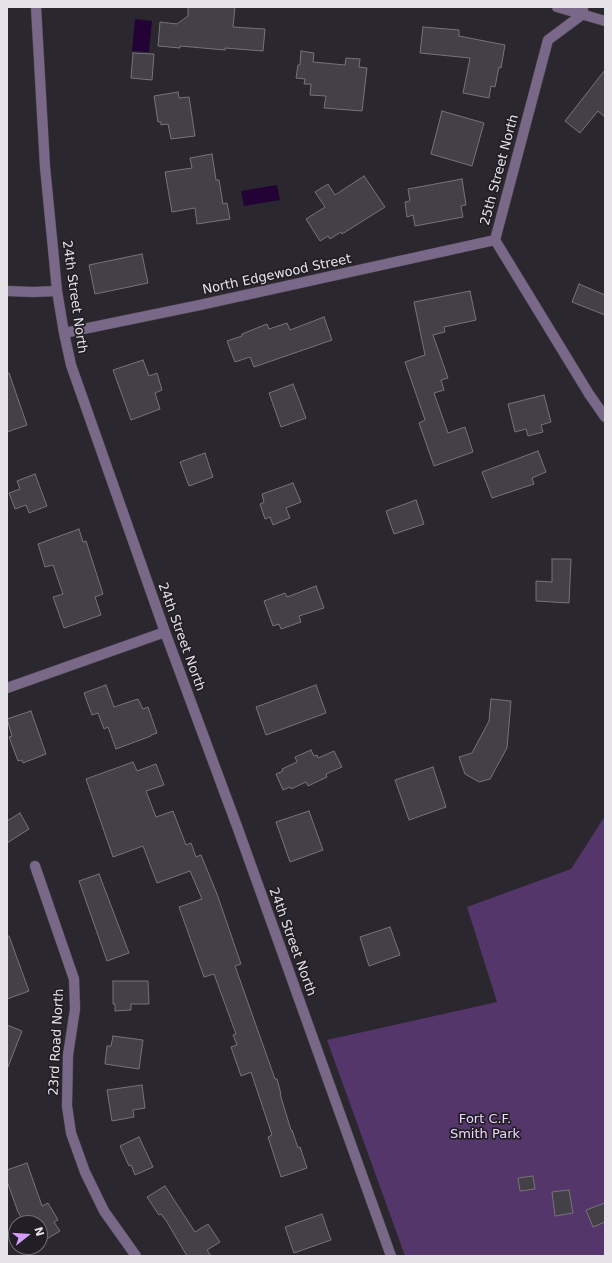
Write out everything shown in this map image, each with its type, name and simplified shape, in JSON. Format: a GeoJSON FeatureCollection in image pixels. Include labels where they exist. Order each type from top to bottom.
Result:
{"type":"FeatureCollection","features":[{"type":"Feature","properties":{"kind":"street","name":"24th Street North"},"geometry":{"type":"LineString","coordinates":[[36,7],[45,167],[57,291],[71,365],[165,632],[391,1256]]}},
{"type":"Feature","properties":{"kind":"street"},"geometry":{"type":"LineString","coordinates":[[557,7],[583,10],[605,21]]}},
{"type":"Feature","properties":{"kind":"street","name":"25th Street North"},"geometry":{"type":"LineString","coordinates":[[583,10],[548,40],[495,240],[589,394],[605,417]]}},
{"type":"Feature","properties":{"kind":"street","name":"North Edgewood Street"},"geometry":{"type":"LineString","coordinates":[[64,333],[200,306],[495,240]]}},
{"type":"Feature","properties":{"kind":"street"},"geometry":{"type":"LineString","coordinates":[[7,291],[57,291]]}},
{"type":"Feature","properties":{"kind":"street"},"geometry":{"type":"LineString","coordinates":[[7,688],[165,632]]}},
{"type":"Feature","properties":{"kind":"street","name":"23rd Road North"},"geometry":{"type":"LineString","coordinates":[[35,866],[74,978],[75,1008],[68,1055],[67,1106],[71,1133],[85,1172],[104,1211],[136,1256]]}},
{"type":"Feature","properties":{"kind":"green space","name":"Fort C.F. Smith Park"},"geometry":{"type":"Polygon","coordinates":[[[605,816],[605,1256],[405,1256],[327,1040],[497,1002],[467,907],[571,869],[605,816]]]}},
{"type":"Feature","properties":{"kind":"shaded area"},"geometry":{"type":"Polygon","coordinates":[[[135,19],[152,21],[149,52],[132,51],[135,19]]]}},
{"type":"Feature","properties":{"kind":"shaded area"},"geometry":{"type":"Polygon","coordinates":[[[277,185],[280,200],[244,206],[241,191],[277,185]]]}},
{"type":"Feature","properties":{"kind":"building"},"geometry":{"type":"Polygon","coordinates":[[[188,7],[235,7],[233,27],[265,29],[263,51],[158,46],[160,22],[177,24],[188,16],[188,7]]]}},
{"type":"Feature","properties":{"kind":"building"},"geometry":{"type":"Polygon","coordinates":[[[423,27],[459,30],[459,36],[505,45],[501,68],[499,67],[495,87],[491,86],[489,98],[463,93],[470,58],[420,53],[423,27]]]}},
{"type":"Feature","properties":{"kind":"building"},"geometry":{"type":"Polygon","coordinates":[[[301,51],[314,53],[313,62],[345,65],[346,58],[360,59],[359,67],[367,68],[362,111],[324,108],[326,96],[310,95],[311,84],[304,84],[305,79],[296,78],[298,65],[300,65],[301,51]]]}},
{"type":"Feature","properties":{"kind":"building"},"geometry":{"type":"Polygon","coordinates":[[[133,53],[154,54],[152,80],[131,78],[133,53]]]}},
{"type":"Feature","properties":{"kind":"building"},"geometry":{"type":"Polygon","coordinates":[[[605,70],[605,117],[598,111],[580,133],[565,121],[605,70]]]}},
{"type":"Feature","properties":{"kind":"building"},"geometry":{"type":"Polygon","coordinates":[[[178,92],[179,98],[189,97],[195,136],[171,139],[168,124],[161,125],[161,122],[158,122],[154,96],[178,92]]]}},
{"type":"Feature","properties":{"kind":"building"},"geometry":{"type":"Polygon","coordinates":[[[442,111],[484,123],[472,166],[431,154],[442,111]]]}},
{"type":"Feature","properties":{"kind":"building"},"geometry":{"type":"Polygon","coordinates":[[[212,154],[216,180],[219,180],[223,204],[227,203],[230,219],[197,224],[195,208],[172,212],[165,172],[192,168],[190,158],[212,154]]]}},
{"type":"Feature","properties":{"kind":"building"},"geometry":{"type":"Polygon","coordinates":[[[364,176],[385,207],[342,234],[341,232],[330,239],[328,236],[320,241],[306,219],[325,207],[315,192],[328,184],[335,195],[364,176]]]}},
{"type":"Feature","properties":{"kind":"building"},"geometry":{"type":"Polygon","coordinates":[[[462,179],[466,205],[461,206],[463,217],[415,226],[413,215],[407,217],[405,202],[410,201],[408,189],[462,179]]]}},
{"type":"Feature","properties":{"kind":"building"},"geometry":{"type":"Polygon","coordinates":[[[142,254],[148,283],[95,294],[89,265],[142,254]]]}},
{"type":"Feature","properties":{"kind":"building"},"geometry":{"type":"Polygon","coordinates":[[[579,284],[605,295],[605,315],[572,302],[579,284]]]}},
{"type":"Feature","properties":{"kind":"building"},"geometry":{"type":"Polygon","coordinates":[[[470,291],[476,320],[444,327],[445,332],[433,335],[448,378],[441,380],[444,390],[434,393],[448,433],[465,427],[473,452],[434,466],[419,423],[425,420],[405,362],[425,355],[414,302],[470,291]]]}},
{"type":"Feature","properties":{"kind":"building"},"geometry":{"type":"Polygon","coordinates":[[[324,317],[332,340],[254,367],[250,357],[235,362],[227,341],[242,336],[242,334],[267,324],[269,329],[287,323],[290,330],[324,317]]]}},
{"type":"Feature","properties":{"kind":"building"},"geometry":{"type":"Polygon","coordinates":[[[143,360],[149,376],[157,373],[162,390],[155,393],[160,409],[131,420],[113,370],[143,360]]]}},
{"type":"Feature","properties":{"kind":"building"},"geometry":{"type":"Polygon","coordinates":[[[7,373],[9,373],[27,425],[7,432],[7,373]]]}},
{"type":"Feature","properties":{"kind":"building"},"geometry":{"type":"Polygon","coordinates":[[[293,384],[306,418],[281,427],[269,393],[293,384]]]}},
{"type":"Feature","properties":{"kind":"building"},"geometry":{"type":"Polygon","coordinates":[[[544,395],[551,422],[541,425],[543,432],[528,436],[526,429],[515,432],[508,404],[544,395]]]}},
{"type":"Feature","properties":{"kind":"building"},"geometry":{"type":"Polygon","coordinates":[[[538,451],[546,472],[532,478],[534,484],[492,498],[482,472],[538,451]]]}},
{"type":"Feature","properties":{"kind":"building"},"geometry":{"type":"Polygon","coordinates":[[[205,453],[213,477],[189,486],[180,462],[205,453]]]}},
{"type":"Feature","properties":{"kind":"building"},"geometry":{"type":"Polygon","coordinates":[[[35,474],[47,506],[29,513],[26,505],[15,509],[9,493],[20,489],[17,481],[35,474]]]}},
{"type":"Feature","properties":{"kind":"building"},"geometry":{"type":"Polygon","coordinates":[[[293,483],[301,502],[286,508],[290,518],[273,525],[270,517],[265,519],[260,504],[264,502],[262,494],[293,483]]]}},
{"type":"Feature","properties":{"kind":"building"},"geometry":{"type":"Polygon","coordinates":[[[416,500],[424,524],[394,534],[386,511],[416,500]]]}},
{"type":"Feature","properties":{"kind":"building"},"geometry":{"type":"Polygon","coordinates":[[[79,529],[83,542],[86,541],[103,594],[95,597],[101,615],[64,628],[53,597],[63,594],[53,565],[45,567],[38,544],[79,529]]]}},
{"type":"Feature","properties":{"kind":"building"},"geometry":{"type":"Polygon","coordinates":[[[552,559],[571,559],[569,603],[536,601],[536,581],[552,582],[552,559]]]}},
{"type":"Feature","properties":{"kind":"building"},"geometry":{"type":"Polygon","coordinates":[[[316,586],[324,608],[299,616],[301,622],[281,629],[279,624],[273,626],[264,601],[285,593],[287,597],[316,586]]]}},
{"type":"Feature","properties":{"kind":"building"},"geometry":{"type":"Polygon","coordinates":[[[106,685],[114,707],[138,699],[143,709],[148,707],[157,733],[116,749],[108,727],[104,729],[98,713],[92,715],[84,693],[106,685]]]}},
{"type":"Feature","properties":{"kind":"building"},"geometry":{"type":"Polygon","coordinates":[[[316,685],[326,713],[266,735],[256,707],[316,685]]]}},
{"type":"Feature","properties":{"kind":"building"},"geometry":{"type":"Polygon","coordinates":[[[491,699],[511,701],[507,748],[490,779],[479,782],[465,774],[459,757],[472,753],[489,721],[491,699]]]}},
{"type":"Feature","properties":{"kind":"building"},"geometry":{"type":"Polygon","coordinates":[[[31,711],[46,754],[23,763],[22,760],[18,761],[9,737],[12,736],[7,719],[31,711]]]}},
{"type":"Feature","properties":{"kind":"building"},"geometry":{"type":"Polygon","coordinates":[[[311,750],[314,756],[317,755],[318,758],[334,751],[342,767],[326,774],[327,777],[308,786],[306,782],[291,789],[290,787],[283,790],[276,774],[283,771],[282,769],[297,762],[295,757],[311,750]]]}},
{"type":"Feature","properties":{"kind":"building"},"geometry":{"type":"Polygon","coordinates":[[[133,762],[137,771],[156,764],[164,785],[146,791],[156,817],[173,811],[186,845],[191,843],[196,857],[201,855],[217,894],[241,964],[235,966],[275,1079],[277,1079],[291,1130],[298,1148],[300,1147],[307,1168],[281,1177],[268,1137],[272,1135],[251,1072],[241,1076],[231,1047],[237,1045],[233,1035],[236,1034],[214,974],[204,977],[179,907],[202,899],[190,871],[157,883],[143,846],[113,857],[86,779],[133,762]]]}},
{"type":"Feature","properties":{"kind":"building"},"geometry":{"type":"Polygon","coordinates":[[[433,767],[446,807],[409,820],[395,780],[433,767]]]}},
{"type":"Feature","properties":{"kind":"building"},"geometry":{"type":"Polygon","coordinates":[[[309,811],[323,850],[290,862],[276,822],[309,811]]]}},
{"type":"Feature","properties":{"kind":"building"},"geometry":{"type":"Polygon","coordinates":[[[20,813],[29,829],[7,843],[7,821],[20,813]]]}},
{"type":"Feature","properties":{"kind":"building"},"geometry":{"type":"Polygon","coordinates":[[[99,874],[129,953],[107,961],[79,881],[99,874]]]}},
{"type":"Feature","properties":{"kind":"building"},"geometry":{"type":"Polygon","coordinates":[[[390,927],[400,955],[369,966],[360,937],[390,927]]]}},
{"type":"Feature","properties":{"kind":"building"},"geometry":{"type":"Polygon","coordinates":[[[7,936],[9,936],[29,991],[7,999],[7,936]]]}},
{"type":"Feature","properties":{"kind":"building"},"geometry":{"type":"Polygon","coordinates":[[[113,981],[148,981],[149,1004],[131,1004],[131,1010],[115,1011],[115,1004],[113,1004],[113,981]]]}},
{"type":"Feature","properties":{"kind":"building"},"geometry":{"type":"Polygon","coordinates":[[[7,1025],[22,1031],[8,1067],[7,1067],[7,1025]]]}},
{"type":"Feature","properties":{"kind":"building"},"geometry":{"type":"Polygon","coordinates":[[[113,1036],[143,1040],[139,1069],[105,1064],[107,1046],[111,1046],[113,1036]]]}},
{"type":"Feature","properties":{"kind":"building"},"geometry":{"type":"Polygon","coordinates":[[[142,1085],[145,1108],[133,1110],[134,1117],[112,1121],[107,1090],[142,1085]]]}},
{"type":"Feature","properties":{"kind":"building"},"geometry":{"type":"Polygon","coordinates":[[[139,1137],[153,1167],[135,1175],[120,1146],[139,1137]]]}},
{"type":"Feature","properties":{"kind":"building"},"geometry":{"type":"Polygon","coordinates":[[[27,1163],[42,1206],[48,1203],[58,1220],[54,1222],[60,1231],[48,1238],[48,1215],[20,1215],[7,1181],[7,1170],[27,1163]]]}},
{"type":"Feature","properties":{"kind":"building"},"geometry":{"type":"Polygon","coordinates":[[[533,1176],[535,1189],[520,1191],[518,1178],[533,1176]]]}},
{"type":"Feature","properties":{"kind":"building"},"geometry":{"type":"Polygon","coordinates":[[[165,1186],[195,1232],[208,1224],[220,1242],[207,1250],[211,1256],[187,1256],[167,1222],[161,1214],[159,1215],[147,1197],[165,1186]]]}},
{"type":"Feature","properties":{"kind":"building"},"geometry":{"type":"Polygon","coordinates":[[[569,1190],[573,1213],[555,1216],[552,1192],[569,1190]]]}},
{"type":"Feature","properties":{"kind":"building"},"geometry":{"type":"Polygon","coordinates":[[[605,1203],[605,1222],[593,1227],[586,1210],[605,1203]]]}},
{"type":"Feature","properties":{"kind":"building"},"geometry":{"type":"Polygon","coordinates":[[[322,1214],[331,1240],[294,1253],[285,1227],[322,1214]]]}}]}
